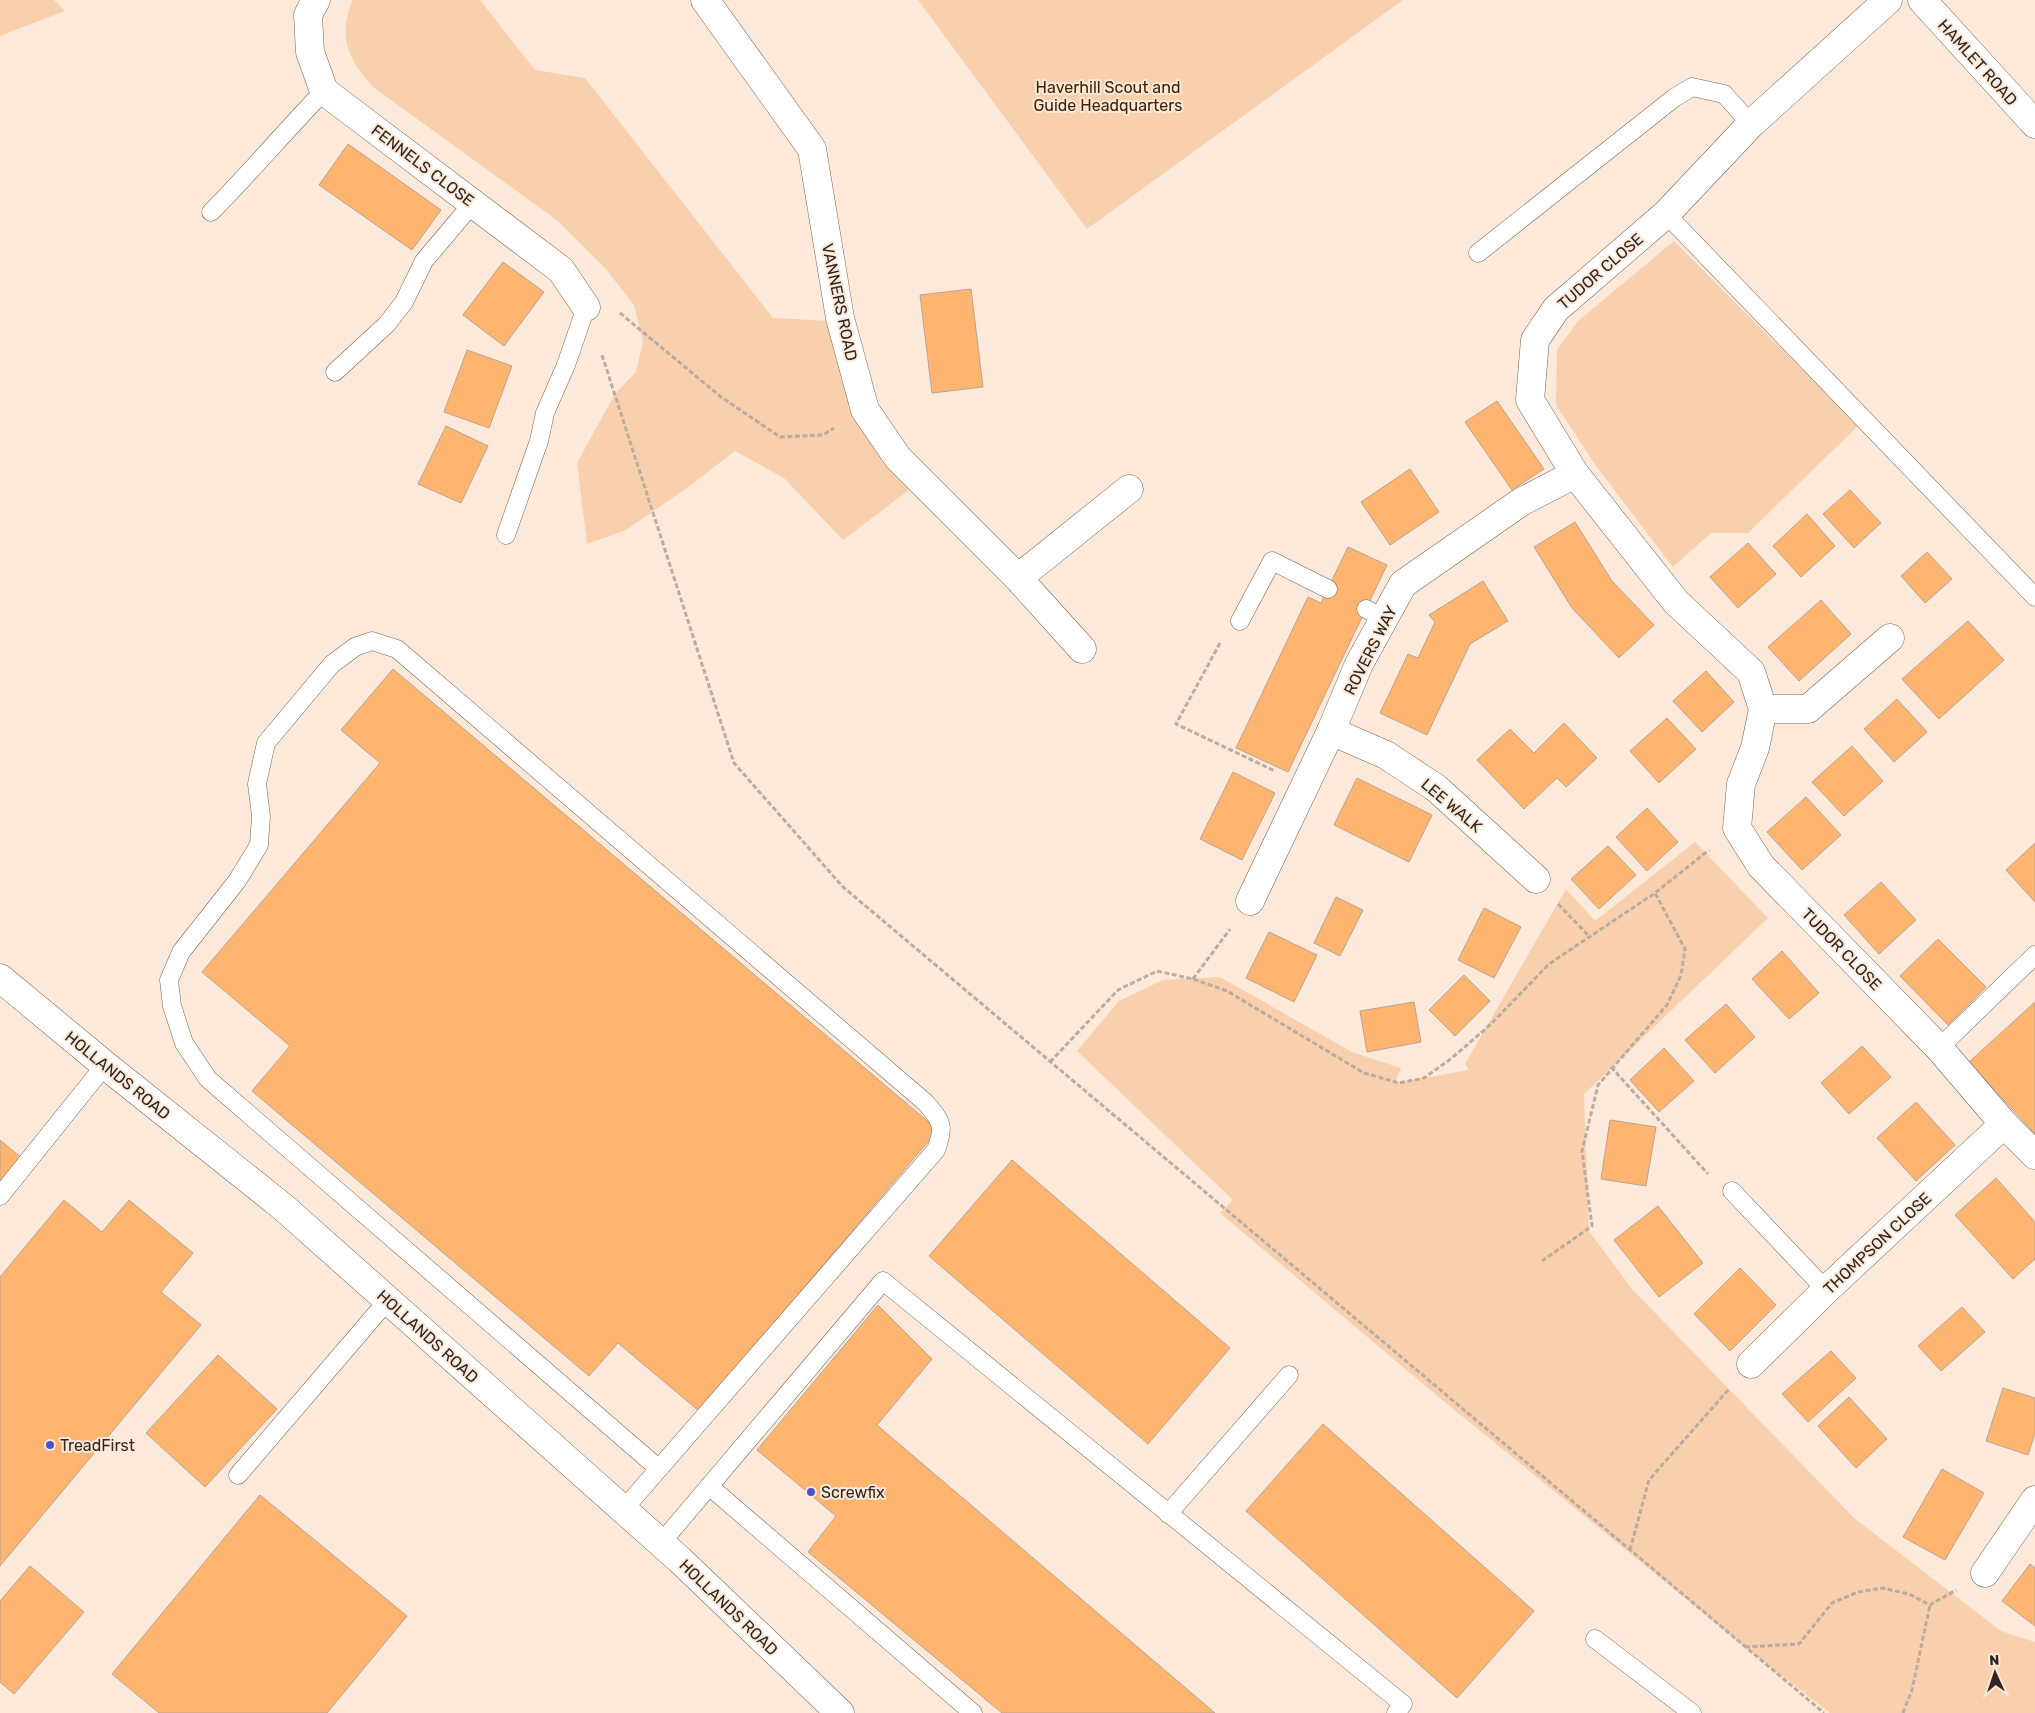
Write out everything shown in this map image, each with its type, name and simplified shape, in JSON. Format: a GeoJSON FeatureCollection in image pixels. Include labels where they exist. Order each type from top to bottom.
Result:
{"type":"FeatureCollection","features":[{"type":"Feature","properties":{"kind":"street"},"geometry":{"type":"LineString","coordinates":[[316,0],[308,15],[310,52],[324,91]]}},
{"type":"Feature","properties":{"kind":"street","name":"VANNERS ROAD"},"geometry":{"type":"LineString","coordinates":[[705,0],[812,149],[840,318],[865,410],[898,458],[1018,578],[1082,650]]}},
{"type":"Feature","properties":{"kind":"street","name":"TUDOR CLOSE"},"geometry":{"type":"LineString","coordinates":[[1888,0],[1751,124],[1666,214],[1556,308],[1535,340],[1530,400],[1575,474],[1676,602],[1751,672],[1763,709],[1755,748],[1741,784],[1737,828],[1761,866],[1939,1048],[2004,1124],[2035,1155]]}},
{"type":"Feature","properties":{"kind":"street","name":"HAMLET ROAD"},"geometry":{"type":"LineString","coordinates":[[1922,0],[2035,124]]}},
{"type":"Feature","properties":{"kind":"street","name":"FENNELS CLOSE"},"geometry":{"type":"LineString","coordinates":[[324,91],[561,270],[586,307]]}},
{"type":"Feature","properties":{"kind":"street","name":"ROVERS WAY"},"geometry":{"type":"LineString","coordinates":[[1250,901],[1331,731],[1360,664],[1375,614],[1403,584],[1521,502],[1575,474]]}},
{"type":"Feature","properties":{"kind":"street"},"geometry":{"type":"LineString","coordinates":[[1018,578],[1129,489]]}},
{"type":"Feature","properties":{"kind":"street"},"geometry":{"type":"LineString","coordinates":[[1763,709],[1808,709],[1890,638]]}},
{"type":"Feature","properties":{"kind":"street","name":"LEE WALK"},"geometry":{"type":"LineString","coordinates":[[1331,731],[1386,755],[1436,788],[1536,879]]}},
{"type":"Feature","properties":{"kind":"street","name":"HOLLANDS ROAD"},"geometry":{"type":"LineString","coordinates":[[0,978],[105,1065],[283,1207],[661,1543],[840,1713]]}},
{"type":"Feature","properties":{"kind":"street","name":"THOMPSON CLOSE"},"geometry":{"type":"LineString","coordinates":[[1751,1364],[1826,1290],[2004,1124]]}},
{"type":"Feature","properties":{"kind":"street"},"geometry":{"type":"LineString","coordinates":[[1985,1573],[2035,1500]]}},
{"type":"Feature","properties":{"kind":"lane"},"geometry":{"type":"LineString","coordinates":[[1478,254],[1674,98],[1692,87],[1724,94],[1751,124]]}},
{"type":"Feature","properties":{"kind":"lane"},"geometry":{"type":"LineString","coordinates":[[211,212],[244,179],[272,145],[324,91]]}},
{"type":"Feature","properties":{"kind":"lane"},"geometry":{"type":"LineString","coordinates":[[335,372],[387,324],[404,302],[424,261],[473,202]]}},
{"type":"Feature","properties":{"kind":"lane"},"geometry":{"type":"LineString","coordinates":[[1666,214],[2035,597]]}},
{"type":"Feature","properties":{"kind":"lane"},"geometry":{"type":"LineString","coordinates":[[506,535],[539,442],[545,413],[566,365],[586,307]]}},
{"type":"Feature","properties":{"kind":"lane"},"geometry":{"type":"LineString","coordinates":[[1240,621],[1272,561],[1328,589]]}},
{"type":"Feature","properties":{"kind":"lane"},"geometry":{"type":"LineString","coordinates":[[624,1510],[658,1468],[936,1150],[942,1134],[940,1120],[926,1103],[397,650],[372,642],[355,647],[332,664],[266,743],[257,784],[261,816],[259,845],[237,881],[181,952],[169,980],[172,1006],[184,1042],[208,1079],[658,1468]]}},
{"type":"Feature","properties":{"kind":"lane"},"geometry":{"type":"LineString","coordinates":[[1939,1048],[2035,955]]}},
{"type":"Feature","properties":{"kind":"lane"},"geometry":{"type":"LineString","coordinates":[[0,1196],[105,1065]]}},
{"type":"Feature","properties":{"kind":"lane"},"geometry":{"type":"LineString","coordinates":[[1732,1191],[1826,1290]]}},
{"type":"Feature","properties":{"kind":"lane"},"geometry":{"type":"LineString","coordinates":[[661,1543],[883,1281],[1402,1704],[1396,1713]]}},
{"type":"Feature","properties":{"kind":"lane"},"geometry":{"type":"LineString","coordinates":[[238,1475],[388,1300]]}},
{"type":"Feature","properties":{"kind":"lane"},"geometry":{"type":"LineString","coordinates":[[1168,1514],[1289,1375]]}},
{"type":"Feature","properties":{"kind":"lane"},"geometry":{"type":"LineString","coordinates":[[709,1486],[973,1713]]}},
{"type":"Feature","properties":{"kind":"lane"},"geometry":{"type":"LineString","coordinates":[[1595,1639],[1692,1713]]}},
{"type":"Feature","properties":{"kind":"path"},"geometry":{"type":"LineString","coordinates":[[586,307],[734,763],[843,887],[1824,1713]]}},
{"type":"Feature","properties":{"kind":"path"},"geometry":{"type":"LineString","coordinates":[[614,308],[722,397],[780,438],[823,435],[865,410]]}},
{"type":"Feature","properties":{"kind":"path"},"geometry":{"type":"LineString","coordinates":[[1240,621],[1231,624],[1176,724],[1305,785]]}},
{"type":"Feature","properties":{"kind":"path"},"geometry":{"type":"LineString","coordinates":[[1050,1062],[1118,990],[1157,971],[1194,979],[1227,991],[1364,1073],[1399,1083],[1424,1078],[1452,1058],[1491,1024],[1550,964],[1588,936],[1655,893],[1737,828]]}},
{"type":"Feature","properties":{"kind":"path"},"geometry":{"type":"LineString","coordinates":[[1536,879],[1588,936]]}},
{"type":"Feature","properties":{"kind":"path"},"geometry":{"type":"LineString","coordinates":[[1542,1261],[1592,1226],[1582,1150],[1598,1085],[1610,1067],[1667,1005],[1681,975],[1684,949],[1655,893]]}},
{"type":"Feature","properties":{"kind":"path"},"geometry":{"type":"LineString","coordinates":[[1194,979],[1250,901]]}},
{"type":"Feature","properties":{"kind":"path"},"geometry":{"type":"LineString","coordinates":[[1610,1067],[1721,1188],[1732,1191]]}},
{"type":"Feature","properties":{"kind":"path"},"geometry":{"type":"LineString","coordinates":[[1630,1550],[1649,1480],[1751,1364]]}},
{"type":"Feature","properties":{"kind":"path"},"geometry":{"type":"LineString","coordinates":[[1903,1713],[1912,1690],[1930,1605],[1985,1573]]}},
{"type":"Feature","properties":{"kind":"path"},"geometry":{"type":"LineString","coordinates":[[1745,1647],[1799,1644],[1832,1603],[1858,1592],[1882,1588],[1909,1594],[1930,1605]]}},
{"type":"Feature","properties":{"kind":"green space"},"geometry":{"type":"Polygon","coordinates":[[[0,0],[54,0],[65,11],[0,36],[0,0]]]}},
{"type":"Feature","properties":{"kind":"green space"},"geometry":{"type":"Polygon","coordinates":[[[353,0],[480,0],[535,70],[585,78],[773,318],[828,321],[854,404],[909,490],[843,540],[784,478],[735,451],[687,488],[626,530],[587,544],[577,463],[615,394],[636,372],[643,342],[634,305],[605,268],[558,221],[373,87],[357,67],[348,47],[346,25],[353,0]]]}},
{"type":"Feature","properties":{"kind":"green space","name":"Haverhill Scout and Guide Headquarters"},"geometry":{"type":"Polygon","coordinates":[[[918,0],[1403,0],[1087,229],[918,0]]]}},
{"type":"Feature","properties":{"kind":"green space"},"geometry":{"type":"Polygon","coordinates":[[[1674,241],[1858,426],[1748,533],[1711,533],[1673,567],[1596,466],[1556,405],[1557,350],[1578,321],[1674,241]]]}},
{"type":"Feature","properties":{"kind":"green space"},"geometry":{"type":"Polygon","coordinates":[[[1695,842],[1768,918],[1584,1094],[1589,1231],[1632,1289],[1854,1518],[2001,1631],[2035,1642],[2035,1713],[1830,1713],[1745,1647],[1435,1394],[1220,1213],[1233,1200],[1077,1051],[1119,1001],[1163,980],[1220,977],[1352,1052],[1401,1068],[1395,1083],[1469,1070],[1465,1064],[1566,889],[1595,921],[1695,842]]]}},
{"type":"Feature","properties":{"kind":"building"},"geometry":{"type":"Polygon","coordinates":[[[348,144],[441,210],[412,250],[319,185],[348,144]]]}},
{"type":"Feature","properties":{"kind":"building"},"geometry":{"type":"Polygon","coordinates":[[[503,262],[544,292],[504,346],[463,315],[503,262]]]}},
{"type":"Feature","properties":{"kind":"building"},"geometry":{"type":"Polygon","coordinates":[[[971,289],[983,387],[932,393],[920,295],[971,289]]]}},
{"type":"Feature","properties":{"kind":"building"},"geometry":{"type":"Polygon","coordinates":[[[467,350],[512,366],[489,428],[444,412],[467,350]]]}},
{"type":"Feature","properties":{"kind":"building"},"geometry":{"type":"Polygon","coordinates":[[[1497,401],[1544,469],[1512,490],[1465,422],[1497,401]]]}},
{"type":"Feature","properties":{"kind":"building"},"geometry":{"type":"Polygon","coordinates":[[[446,426],[488,446],[461,503],[418,484],[446,426]]]}},
{"type":"Feature","properties":{"kind":"building"},"geometry":{"type":"Polygon","coordinates":[[[1410,469],[1439,512],[1390,545],[1361,502],[1410,469]]]}},
{"type":"Feature","properties":{"kind":"building"},"geometry":{"type":"Polygon","coordinates":[[[1850,490],[1881,523],[1854,548],[1823,514],[1850,490]]]}},
{"type":"Feature","properties":{"kind":"building"},"geometry":{"type":"Polygon","coordinates":[[[1807,514],[1835,546],[1801,577],[1773,546],[1807,514]]]}},
{"type":"Feature","properties":{"kind":"building"},"geometry":{"type":"Polygon","coordinates":[[[1575,522],[1612,581],[1654,625],[1619,658],[1572,608],[1534,547],[1575,522]]]}},
{"type":"Feature","properties":{"kind":"building"},"geometry":{"type":"Polygon","coordinates":[[[1748,543],[1776,574],[1738,608],[1710,577],[1748,543]]]}},
{"type":"Feature","properties":{"kind":"building"},"geometry":{"type":"Polygon","coordinates":[[[1348,547],[1387,565],[1288,772],[1236,748],[1308,597],[1321,603],[1348,547]]]}},
{"type":"Feature","properties":{"kind":"building"},"geometry":{"type":"Polygon","coordinates":[[[1927,552],[1952,579],[1925,603],[1901,576],[1927,552]]]}},
{"type":"Feature","properties":{"kind":"building"},"geometry":{"type":"Polygon","coordinates":[[[1483,581],[1508,621],[1470,644],[1427,735],[1380,713],[1408,654],[1418,658],[1435,622],[1429,615],[1483,581]]]}},
{"type":"Feature","properties":{"kind":"building"},"geometry":{"type":"Polygon","coordinates":[[[1821,600],[1851,634],[1799,681],[1768,647],[1821,600]]]}},
{"type":"Feature","properties":{"kind":"building"},"geometry":{"type":"Polygon","coordinates":[[[1968,621],[2004,660],[1939,719],[1902,679],[1968,621]]]}},
{"type":"Feature","properties":{"kind":"building"},"geometry":{"type":"Polygon","coordinates":[[[393,669],[938,1130],[699,1411],[618,1343],[589,1376],[252,1091],[290,1046],[202,972],[380,763],[341,730],[393,669]]]}},
{"type":"Feature","properties":{"kind":"building"},"geometry":{"type":"Polygon","coordinates":[[[1706,671],[1734,702],[1702,732],[1673,701],[1706,671]]]}},
{"type":"Feature","properties":{"kind":"building"},"geometry":{"type":"Polygon","coordinates":[[[1897,699],[1927,732],[1894,762],[1864,729],[1897,699]]]}},
{"type":"Feature","properties":{"kind":"building"},"geometry":{"type":"Polygon","coordinates":[[[1667,718],[1696,749],[1659,783],[1630,751],[1667,718]]]}},
{"type":"Feature","properties":{"kind":"building"},"geometry":{"type":"Polygon","coordinates":[[[1564,723],[1597,758],[1566,787],[1557,778],[1524,809],[1477,760],[1510,729],[1534,753],[1564,723]]]}},
{"type":"Feature","properties":{"kind":"building"},"geometry":{"type":"Polygon","coordinates":[[[1852,746],[1883,781],[1844,816],[1812,782],[1852,746]]]}},
{"type":"Feature","properties":{"kind":"building"},"geometry":{"type":"Polygon","coordinates":[[[1233,772],[1275,793],[1242,860],[1200,839],[1233,772]]]}},
{"type":"Feature","properties":{"kind":"building"},"geometry":{"type":"Polygon","coordinates":[[[1357,778],[1432,815],[1409,862],[1334,825],[1357,778]]]}},
{"type":"Feature","properties":{"kind":"building"},"geometry":{"type":"Polygon","coordinates":[[[1806,797],[1841,835],[1802,870],[1767,832],[1806,797]]]}},
{"type":"Feature","properties":{"kind":"building"},"geometry":{"type":"Polygon","coordinates":[[[1647,808],[1678,842],[1647,871],[1616,837],[1647,808]]]}},
{"type":"Feature","properties":{"kind":"building"},"geometry":{"type":"Polygon","coordinates":[[[2035,843],[2035,902],[2006,870],[2035,843]]]}},
{"type":"Feature","properties":{"kind":"building"},"geometry":{"type":"Polygon","coordinates":[[[1608,846],[1636,875],[1599,909],[1571,879],[1608,846]]]}},
{"type":"Feature","properties":{"kind":"building"},"geometry":{"type":"Polygon","coordinates":[[[1881,882],[1916,920],[1879,954],[1844,915],[1881,882]]]}},
{"type":"Feature","properties":{"kind":"building"},"geometry":{"type":"Polygon","coordinates":[[[1336,897],[1363,910],[1340,956],[1314,943],[1336,897]]]}},
{"type":"Feature","properties":{"kind":"building"},"geometry":{"type":"Polygon","coordinates":[[[1484,908],[1521,927],[1494,978],[1458,960],[1484,908]]]}},
{"type":"Feature","properties":{"kind":"building"},"geometry":{"type":"Polygon","coordinates":[[[1269,932],[1317,955],[1294,1002],[1246,978],[1269,932]]]}},
{"type":"Feature","properties":{"kind":"building"},"geometry":{"type":"Polygon","coordinates":[[[1938,939],[1986,987],[1948,1025],[1900,976],[1938,939]]]}},
{"type":"Feature","properties":{"kind":"building"},"geometry":{"type":"Polygon","coordinates":[[[1782,951],[1819,993],[1789,1019],[1752,979],[1782,951]]]}},
{"type":"Feature","properties":{"kind":"building"},"geometry":{"type":"Polygon","coordinates":[[[1464,975],[1490,1001],[1455,1036],[1429,1010],[1464,975]]]}},
{"type":"Feature","properties":{"kind":"building"},"geometry":{"type":"Polygon","coordinates":[[[1414,1002],[1421,1042],[1367,1052],[1360,1011],[1414,1002]]]}},
{"type":"Feature","properties":{"kind":"building"},"geometry":{"type":"Polygon","coordinates":[[[2035,1002],[2035,1134],[1969,1062],[2035,1002]]]}},
{"type":"Feature","properties":{"kind":"building"},"geometry":{"type":"Polygon","coordinates":[[[1726,1004],[1755,1037],[1715,1073],[1685,1040],[1726,1004]]]}},
{"type":"Feature","properties":{"kind":"building"},"geometry":{"type":"Polygon","coordinates":[[[1862,1046],[1891,1077],[1849,1114],[1821,1083],[1862,1046]]]}},
{"type":"Feature","properties":{"kind":"building"},"geometry":{"type":"Polygon","coordinates":[[[1664,1048],[1694,1081],[1659,1112],[1630,1080],[1664,1048]]]}},
{"type":"Feature","properties":{"kind":"building"},"geometry":{"type":"Polygon","coordinates":[[[1916,1102],[1955,1145],[1916,1181],[1877,1138],[1916,1102]]]}},
{"type":"Feature","properties":{"kind":"building"},"geometry":{"type":"Polygon","coordinates":[[[1610,1120],[1656,1127],[1646,1186],[1601,1179],[1610,1120]]]}},
{"type":"Feature","properties":{"kind":"building"},"geometry":{"type":"Polygon","coordinates":[[[0,1140],[23,1159],[0,1188],[0,1140]]]}},
{"type":"Feature","properties":{"kind":"building"},"geometry":{"type":"Polygon","coordinates":[[[1012,1160],[1230,1348],[1148,1444],[929,1256],[1012,1160]]]}},
{"type":"Feature","properties":{"kind":"building"},"geometry":{"type":"Polygon","coordinates":[[[1996,1178],[2035,1222],[2035,1259],[2013,1279],[1955,1215],[1996,1178]]]}},
{"type":"Feature","properties":{"kind":"building","name":"TreadFirst"},"geometry":{"type":"Polygon","coordinates":[[[64,1200],[102,1232],[129,1200],[193,1253],[161,1292],[201,1325],[0,1566],[0,1277],[64,1200]]]}},
{"type":"Feature","properties":{"kind":"building"},"geometry":{"type":"Polygon","coordinates":[[[1658,1206],[1703,1263],[1659,1297],[1614,1240],[1658,1206]]]}},
{"type":"Feature","properties":{"kind":"building"},"geometry":{"type":"Polygon","coordinates":[[[1740,1268],[1776,1305],[1730,1351],[1694,1314],[1740,1268]]]}},
{"type":"Feature","properties":{"kind":"building"},"geometry":{"type":"Polygon","coordinates":[[[878,1305],[932,1359],[877,1425],[1215,1713],[1002,1713],[808,1552],[836,1516],[757,1450],[878,1305]]]}},
{"type":"Feature","properties":{"kind":"building"},"geometry":{"type":"Polygon","coordinates":[[[1962,1307],[1985,1332],[1941,1371],[1918,1346],[1962,1307]]]}},
{"type":"Feature","properties":{"kind":"building"},"geometry":{"type":"Polygon","coordinates":[[[1831,1351],[1856,1378],[1808,1422],[1782,1394],[1831,1351]]]}},
{"type":"Feature","properties":{"kind":"building"},"geometry":{"type":"Polygon","coordinates":[[[218,1355],[277,1409],[205,1487],[146,1433],[218,1355]]]}},
{"type":"Feature","properties":{"kind":"building"},"geometry":{"type":"Polygon","coordinates":[[[2003,1388],[2035,1398],[2035,1433],[2028,1455],[1986,1441],[2003,1388]]]}},
{"type":"Feature","properties":{"kind":"building"},"geometry":{"type":"Polygon","coordinates":[[[1849,1397],[1887,1439],[1856,1468],[1818,1426],[1849,1397]]]}},
{"type":"Feature","properties":{"kind":"building"},"geometry":{"type":"Polygon","coordinates":[[[1323,1424],[1534,1611],[1457,1698],[1246,1511],[1323,1424]]]}},
{"type":"Feature","properties":{"kind":"building"},"geometry":{"type":"Polygon","coordinates":[[[1942,1469],[1984,1493],[1945,1560],[1903,1537],[1942,1469]]]}},
{"type":"Feature","properties":{"kind":"building"},"geometry":{"type":"Polygon","coordinates":[[[260,1495],[407,1616],[327,1713],[159,1713],[112,1674],[260,1495]]]}},
{"type":"Feature","properties":{"kind":"building"},"geometry":{"type":"Polygon","coordinates":[[[2030,1564],[2035,1568],[2035,1626],[2002,1601],[2030,1564]]]}},
{"type":"Feature","properties":{"kind":"building"},"geometry":{"type":"Polygon","coordinates":[[[30,1566],[84,1612],[14,1694],[0,1682],[0,1601],[30,1566]]]}},
{"type":"Feature","properties":{"kind":"place","name":"TreadFirst"},"geometry":{"type":"Point","coordinates":[50,1445]}},
{"type":"Feature","properties":{"kind":"place","name":"Screwfix"},"geometry":{"type":"Point","coordinates":[811,1492]}}]}
